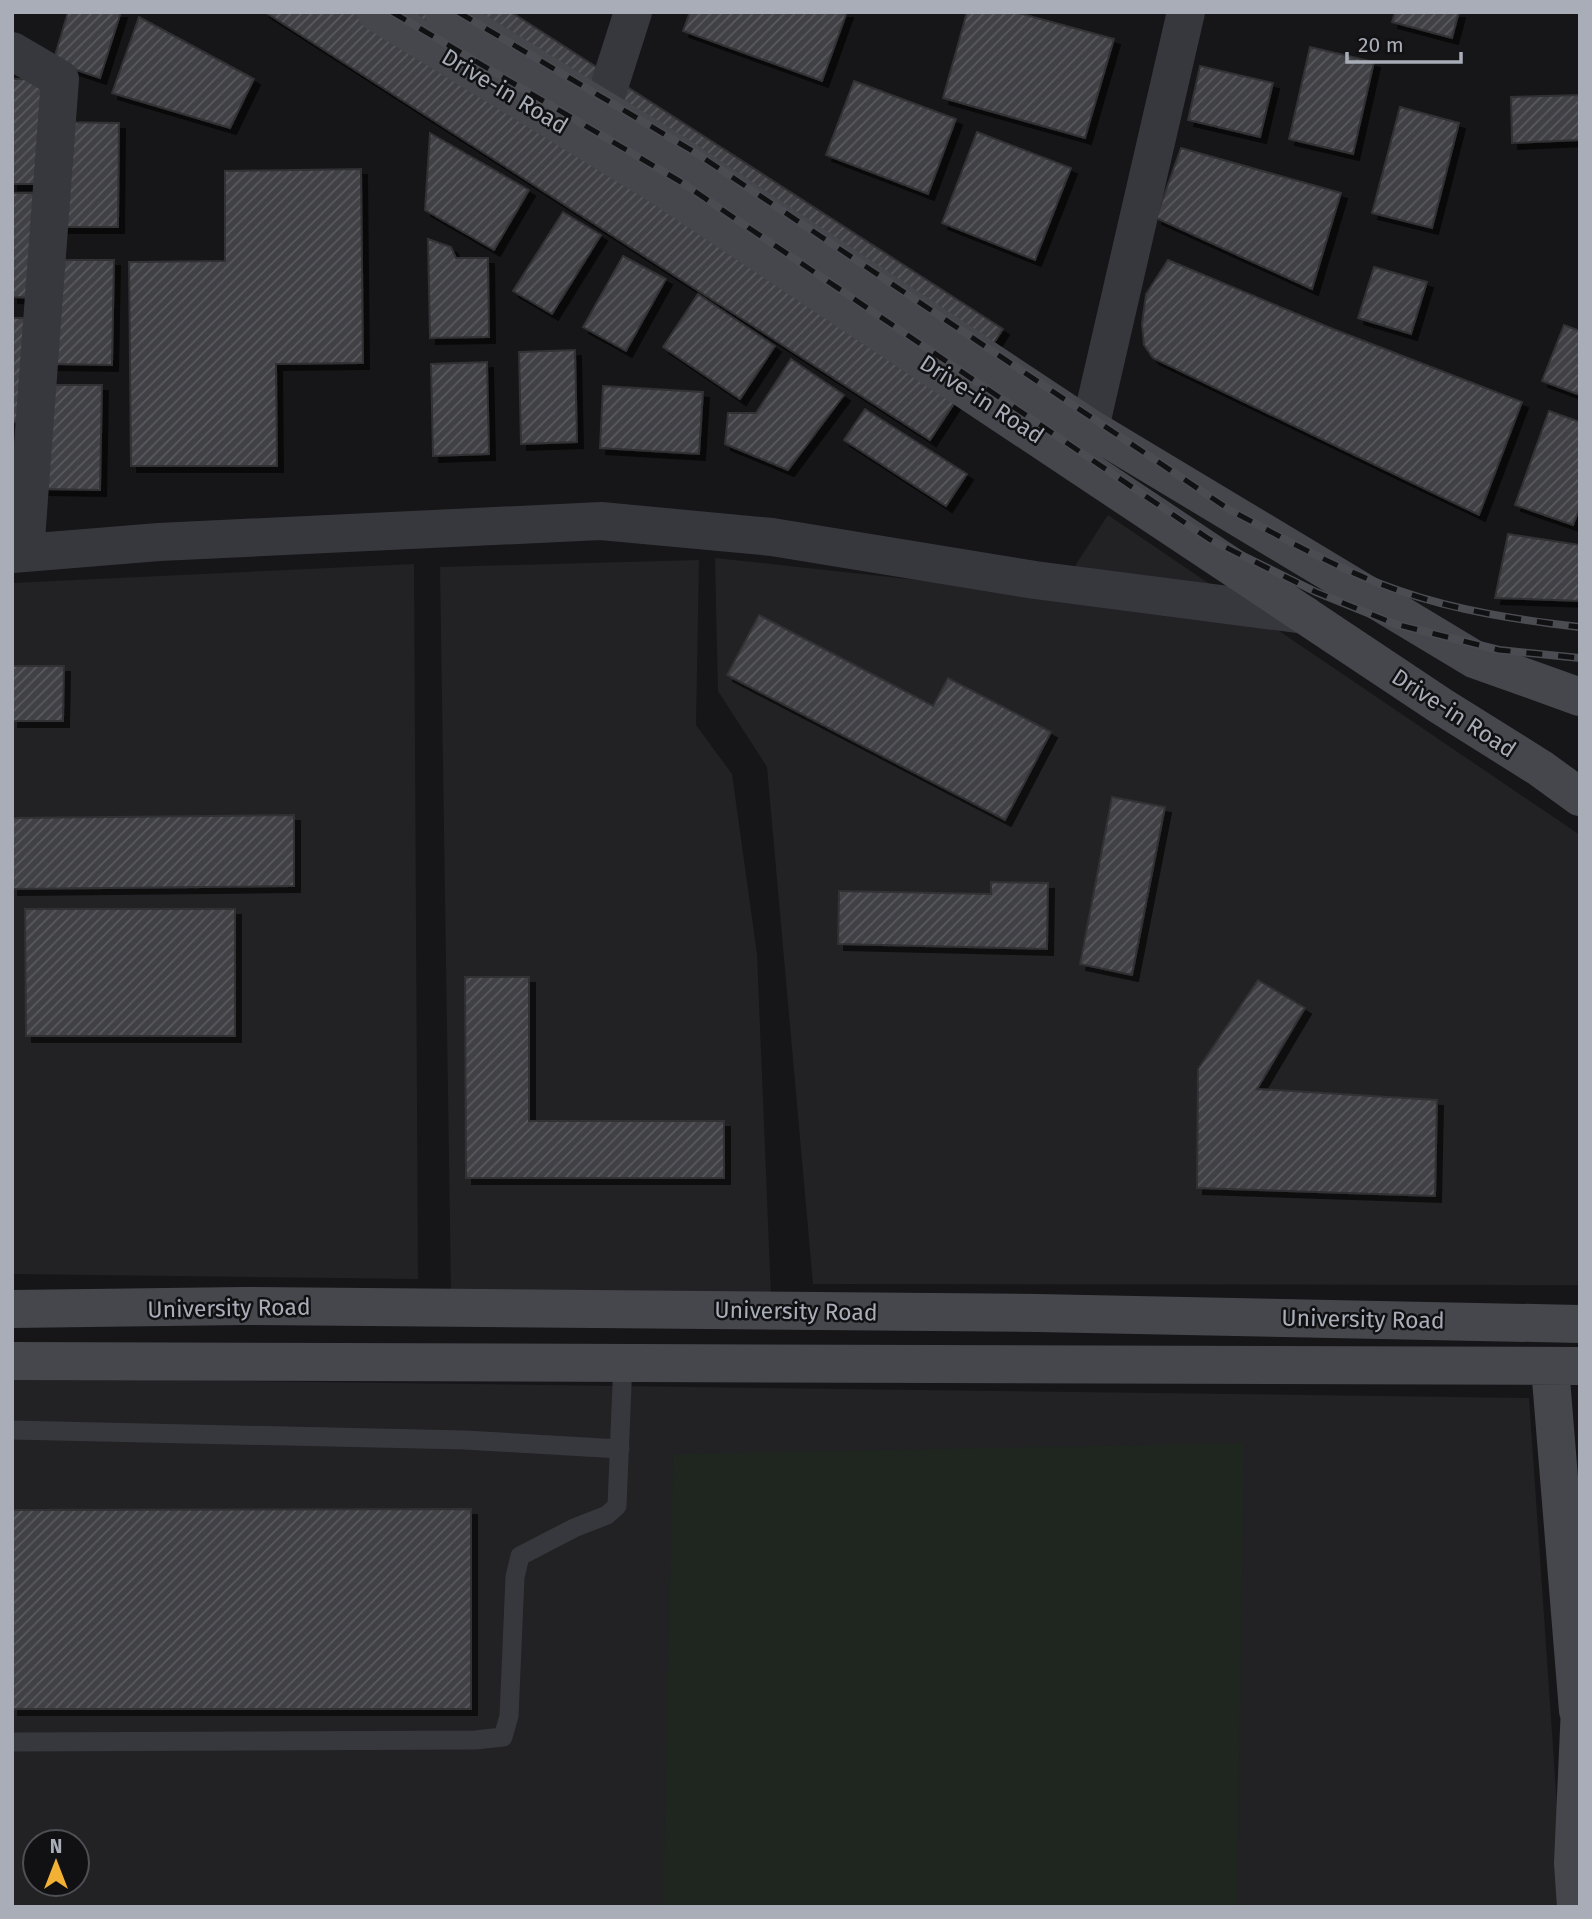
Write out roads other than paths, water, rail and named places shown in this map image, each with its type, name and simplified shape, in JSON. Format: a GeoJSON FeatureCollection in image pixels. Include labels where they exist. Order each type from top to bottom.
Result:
{"type":"FeatureCollection","features":[{"type":"Feature","properties":{"kind":"street","name":"Drive-in Road"},"geometry":{"type":"LineString","coordinates":[[376,12],[657,184],[1580,797]]}},
{"type":"Feature","properties":{"kind":"street","name":"Drive-in Road"},"geometry":{"type":"LineString","coordinates":[[444,12],[676,154],[1090,428],[1474,659],[1580,697]]}},
{"type":"Feature","properties":{"kind":"street"},"geometry":{"type":"LineString","coordinates":[[601,108],[633,12]]}},
{"type":"Feature","properties":{"kind":"street"},"geometry":{"type":"LineString","coordinates":[[1090,428],[1186,12]]}},
{"type":"Feature","properties":{"kind":"street"},"geometry":{"type":"LineString","coordinates":[[12,51],[60,79],[19,554],[185,540],[601,521],[772,537],[1035,580],[1305,615]]}},
{"type":"Feature","properties":{"kind":"street","name":"University Road"},"geometry":{"type":"LineString","coordinates":[[12,1309],[243,1306],[1023,1313],[1580,1324]]}},
{"type":"Feature","properties":{"kind":"street","name":"University Road"},"geometry":{"type":"LineString","coordinates":[[12,1362],[623,1361],[1565,1367]]}},
{"type":"Feature","properties":{"kind":"street"},"geometry":{"type":"LineString","coordinates":[[1565,1367],[1579,1709],[1573,1863],[1576,1907]]}},
{"type":"Feature","properties":{"kind":"lane"},"geometry":{"type":"LineString","coordinates":[[12,1742],[475,1740],[503,1737],[509,1716],[515,1577],[520,1556],[574,1528],[607,1515],[617,1506],[623,1361]]}},
{"type":"Feature","properties":{"kind":"lane"},"geometry":{"type":"LineString","coordinates":[[12,1430],[465,1440],[620,1448]]}},
{"type":"Feature","properties":{"kind":"railway"},"geometry":{"type":"LineString","coordinates":[[392,12],[681,182],[1209,539],[1316,592],[1395,624],[1499,650],[1580,658]]}},
{"type":"Feature","properties":{"kind":"railway"},"geometry":{"type":"LineString","coordinates":[[458,12],[696,153],[1230,510],[1335,564],[1400,591],[1489,614],[1580,627]]}}]}
